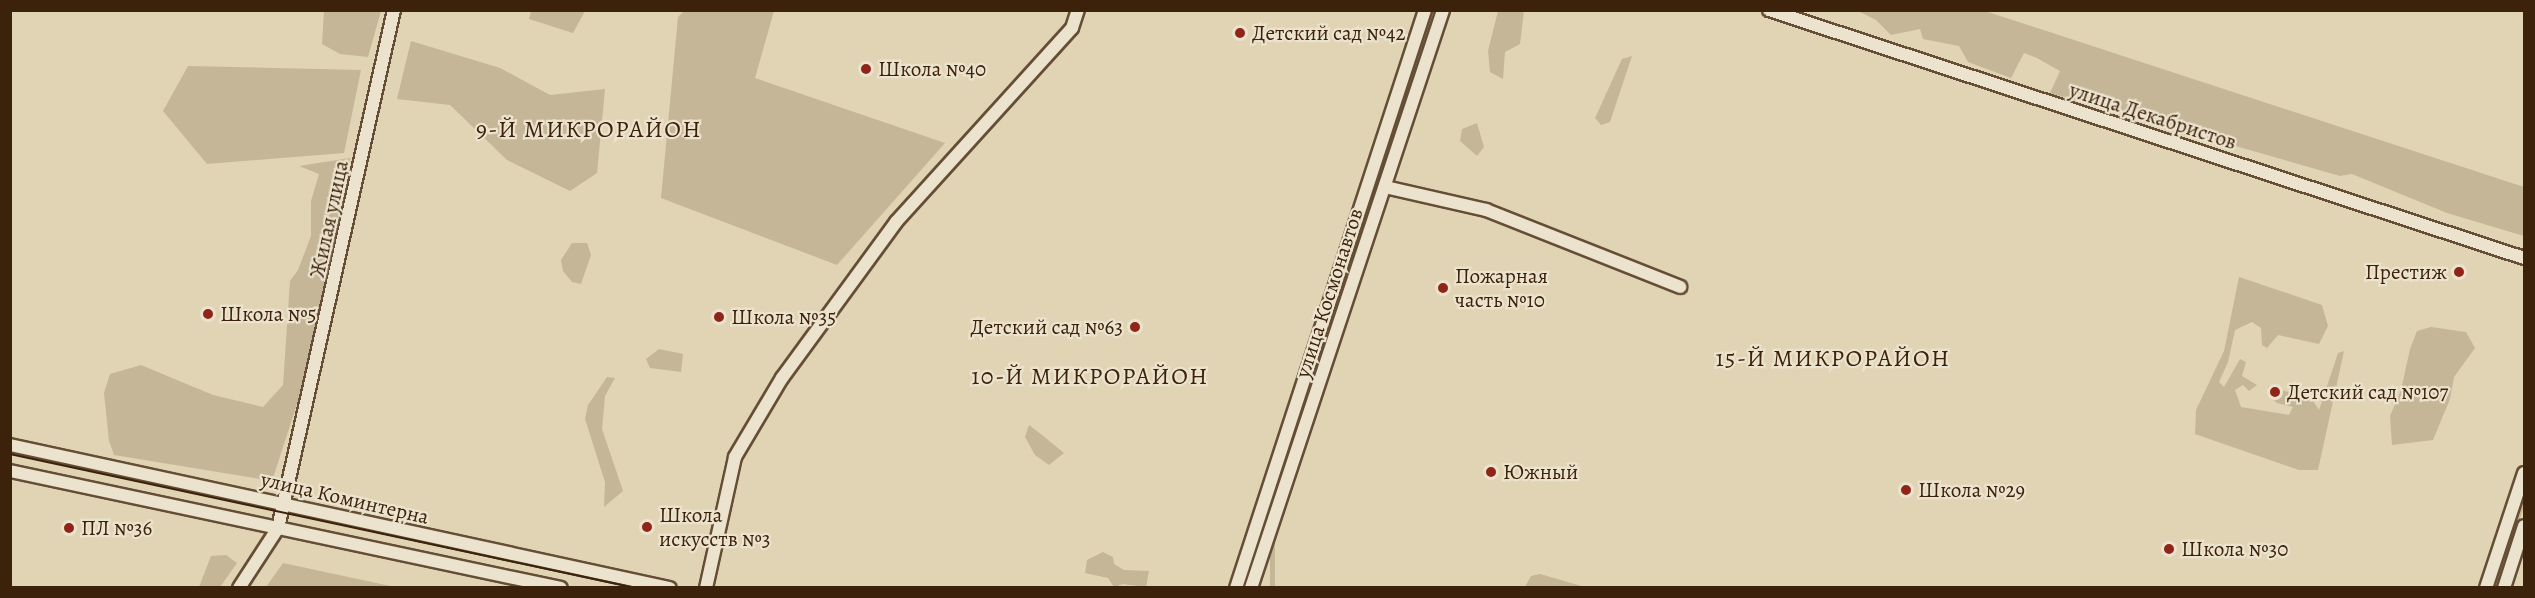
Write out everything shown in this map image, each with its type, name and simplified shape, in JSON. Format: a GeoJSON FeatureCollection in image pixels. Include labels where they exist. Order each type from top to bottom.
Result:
{"type":"FeatureCollection","features":[{"type":"Feature","properties":{"kind":"street","name":"Жилая улица"},"geometry":{"type":"LineString","coordinates":[[239,588],[278,528],[394,10]]}},
{"type":"Feature","properties":{"kind":"street"},"geometry":{"type":"LineString","coordinates":[[706,588],[735,457],[782,378],[896,222],[1072,28],[1078,10]]}},
{"type":"Feature","properties":{"kind":"street","name":"улица Космонавтов"},"geometry":{"type":"LineString","coordinates":[[1236,588],[1425,10]]}},
{"type":"Feature","properties":{"kind":"street","name":"улица Космонавтов"},"geometry":{"type":"LineString","coordinates":[[1251,588],[1287,489],[1443,10]]}},
{"type":"Feature","properties":{"kind":"street","name":"улица Декабристов"},"geometry":{"type":"LineString","coordinates":[[1769,10],[2524,258]]}},
{"type":"Feature","properties":{"kind":"street"},"geometry":{"type":"LineString","coordinates":[[1385,187],[1486,210],[1680,287]]}},
{"type":"Feature","properties":{"kind":"street","name":"улица Коминтерна"},"geometry":{"type":"LineString","coordinates":[[10,445],[670,588]]}},
{"type":"Feature","properties":{"kind":"street","name":"улица Коминтерна"},"geometry":{"type":"LineString","coordinates":[[10,471],[561,588]]}},
{"type":"Feature","properties":{"kind":"street"},"geometry":{"type":"LineString","coordinates":[[2486,588],[2524,473]]}},
{"type":"Feature","properties":{"kind":"street"},"geometry":{"type":"LineString","coordinates":[[1270,483],[1287,489]]}},
{"type":"Feature","properties":{"kind":"street"},"geometry":{"type":"LineString","coordinates":[[2504,588],[2524,526]]}},
{"type":"Feature","properties":{"kind":"shaded area"},"geometry":{"type":"Polygon","coordinates":[[[531,10],[585,11],[573,33],[529,19],[531,10]]]}},
{"type":"Feature","properties":{"kind":"shaded area"},"geometry":{"type":"Polygon","coordinates":[[[685,10],[774,11],[755,78],[945,143],[837,265],[661,198],[678,17],[685,10]]]}},
{"type":"Feature","properties":{"kind":"shaded area"},"geometry":{"type":"Polygon","coordinates":[[[324,11],[381,11],[368,57],[340,54],[322,44],[324,11]]]}},
{"type":"Feature","properties":{"kind":"shaded area"},"geometry":{"type":"Polygon","coordinates":[[[1432,11],[1439,11],[1384,175],[1379,174],[1432,11]]]}},
{"type":"Feature","properties":{"kind":"shaded area"},"geometry":{"type":"Polygon","coordinates":[[[1498,11],[1524,11],[1520,44],[1505,52],[1503,79],[1490,72],[1488,51],[1498,11]]]}},
{"type":"Feature","properties":{"kind":"shaded area"},"geometry":{"type":"Polygon","coordinates":[[[1858,11],[1985,11],[2524,187],[2524,236],[2447,213],[2352,174],[2340,176],[2050,93],[2060,71],[2037,58],[2024,53],[2011,78],[1968,62],[1959,46],[1923,39],[1920,29],[1891,35],[1876,20],[1858,11]]]}},
{"type":"Feature","properties":{"kind":"shaded area"},"geometry":{"type":"Polygon","coordinates":[[[411,41],[500,68],[550,95],[605,89],[597,173],[570,191],[507,160],[450,105],[397,99],[411,41]]]}},
{"type":"Feature","properties":{"kind":"shaded area"},"geometry":{"type":"Polygon","coordinates":[[[1632,56],[1610,122],[1601,125],[1595,118],[1622,59],[1632,56]]]}},
{"type":"Feature","properties":{"kind":"shaded area"},"geometry":{"type":"Polygon","coordinates":[[[188,66],[361,70],[344,153],[207,164],[163,111],[188,66]]]}},
{"type":"Feature","properties":{"kind":"shaded area"},"geometry":{"type":"Polygon","coordinates":[[[1477,123],[1484,147],[1477,156],[1460,141],[1462,129],[1477,123]]]}},
{"type":"Feature","properties":{"kind":"shaded area"},"geometry":{"type":"Polygon","coordinates":[[[350,158],[343,192],[326,198],[341,210],[332,260],[311,264],[322,272],[326,289],[309,367],[272,481],[114,455],[109,441],[104,393],[110,374],[141,365],[213,395],[263,407],[283,385],[290,281],[298,270],[311,236],[311,201],[319,174],[299,166],[350,158]]]}},
{"type":"Feature","properties":{"kind":"shaded area"},"geometry":{"type":"Polygon","coordinates":[[[572,243],[587,243],[591,255],[581,284],[572,282],[563,271],[561,260],[572,243]]]}},
{"type":"Feature","properties":{"kind":"shaded area"},"geometry":{"type":"Polygon","coordinates":[[[1350,260],[1356,262],[1284,473],[1279,471],[1350,260]]]}},
{"type":"Feature","properties":{"kind":"shaded area"},"geometry":{"type":"Polygon","coordinates":[[[2239,277],[2322,305],[2328,326],[2319,344],[2278,335],[2267,348],[2262,345],[2261,328],[2252,322],[2235,330],[2228,362],[2219,382],[2224,387],[2240,359],[2246,362],[2242,376],[2257,385],[2249,391],[2243,385],[2235,390],[2241,407],[2289,415],[2293,407],[2277,403],[2269,395],[2268,386],[2312,399],[2319,410],[2338,353],[2344,351],[2318,470],[2299,470],[2195,434],[2196,410],[2224,351],[2239,277]]]}},
{"type":"Feature","properties":{"kind":"shaded area"},"geometry":{"type":"Polygon","coordinates":[[[2431,327],[2466,332],[2475,348],[2454,377],[2450,399],[2433,440],[2392,445],[2390,416],[2401,390],[2410,349],[2417,331],[2431,327]]]}},
{"type":"Feature","properties":{"kind":"shaded area"},"geometry":{"type":"Polygon","coordinates":[[[659,349],[683,354],[681,372],[650,368],[646,359],[659,349]]]}},
{"type":"Feature","properties":{"kind":"shaded area"},"geometry":{"type":"Polygon","coordinates":[[[607,377],[615,378],[605,396],[602,429],[623,491],[604,507],[605,482],[585,419],[588,405],[607,377]]]}},
{"type":"Feature","properties":{"kind":"shaded area"},"geometry":{"type":"Polygon","coordinates":[[[1029,425],[1064,453],[1049,465],[1035,455],[1025,437],[1029,425]]]}},
{"type":"Feature","properties":{"kind":"shaded area"},"geometry":{"type":"Polygon","coordinates":[[[2524,491],[2524,506],[2498,587],[2493,588],[2524,491]]]}},
{"type":"Feature","properties":{"kind":"shaded area"},"geometry":{"type":"Polygon","coordinates":[[[1270,499],[1275,499],[1275,588],[1270,588],[1270,499]]]}},
{"type":"Feature","properties":{"kind":"shaded area"},"geometry":{"type":"Polygon","coordinates":[[[1103,552],[1113,557],[1114,564],[1124,570],[1149,571],[1146,587],[1123,584],[1114,587],[1108,578],[1085,573],[1087,560],[1103,552]]]}},
{"type":"Feature","properties":{"kind":"shaded area"},"geometry":{"type":"Polygon","coordinates":[[[226,555],[237,563],[220,587],[199,587],[211,556],[226,555]]]}},
{"type":"Feature","properties":{"kind":"shaded area"},"geometry":{"type":"Polygon","coordinates":[[[283,563],[395,587],[266,587],[283,563]]]}},
{"type":"Feature","properties":{"kind":"shaded area"},"geometry":{"type":"Polygon","coordinates":[[[1540,574],[1585,587],[1525,587],[1531,576],[1540,574]]]}},
{"type":"Feature","properties":{"kind":"tram line"},"geometry":{"type":"LineString","coordinates":[[10,454],[636,588]]}},
{"type":"Feature","properties":{"kind":"place","name":"Детский сад №42"},"geometry":{"type":"Point","coordinates":[1240,33]}},
{"type":"Feature","properties":{"kind":"place","name":"Школа №40"},"geometry":{"type":"Point","coordinates":[866,69]}},
{"type":"Feature","properties":{"kind":"place","name":"Престиж"},"geometry":{"type":"Point","coordinates":[2459,272]}},
{"type":"Feature","properties":{"kind":"place","name":"Пожарная часть №10"},"geometry":{"type":"Point","coordinates":[1443,288]}},
{"type":"Feature","properties":{"kind":"place","name":"Школа №5"},"geometry":{"type":"Point","coordinates":[208,314]}},
{"type":"Feature","properties":{"kind":"place","name":"Школа №35"},"geometry":{"type":"Point","coordinates":[719,317]}},
{"type":"Feature","properties":{"kind":"place","name":"Детский сад №63"},"geometry":{"type":"Point","coordinates":[1135,327]}},
{"type":"Feature","properties":{"kind":"place","name":"Детский сад №107"},"geometry":{"type":"Point","coordinates":[2275,392]}},
{"type":"Feature","properties":{"kind":"place","name":"Южный"},"geometry":{"type":"Point","coordinates":[1491,472]}},
{"type":"Feature","properties":{"kind":"place","name":"Школа №29"},"geometry":{"type":"Point","coordinates":[1906,490]}},
{"type":"Feature","properties":{"kind":"place","name":"Школа искусств №3"},"geometry":{"type":"Point","coordinates":[647,527]}},
{"type":"Feature","properties":{"kind":"place","name":"ПЛ №36"},"geometry":{"type":"Point","coordinates":[69,528]}},
{"type":"Feature","properties":{"kind":"place","name":"Школа №30"},"geometry":{"type":"Point","coordinates":[2169,549]}},
{"type":"Feature","properties":{"kind":"district","name":"9-Й МИКРОРАЙОН"},"geometry":{"type":"Point","coordinates":[589,130]}},
{"type":"Feature","properties":{"kind":"district","name":"15-Й МИКРОРАЙОН"},"geometry":{"type":"Point","coordinates":[1833,359]}},
{"type":"Feature","properties":{"kind":"district","name":"10-Й МИКРОРАЙОН"},"geometry":{"type":"Point","coordinates":[1090,377]}}]}
